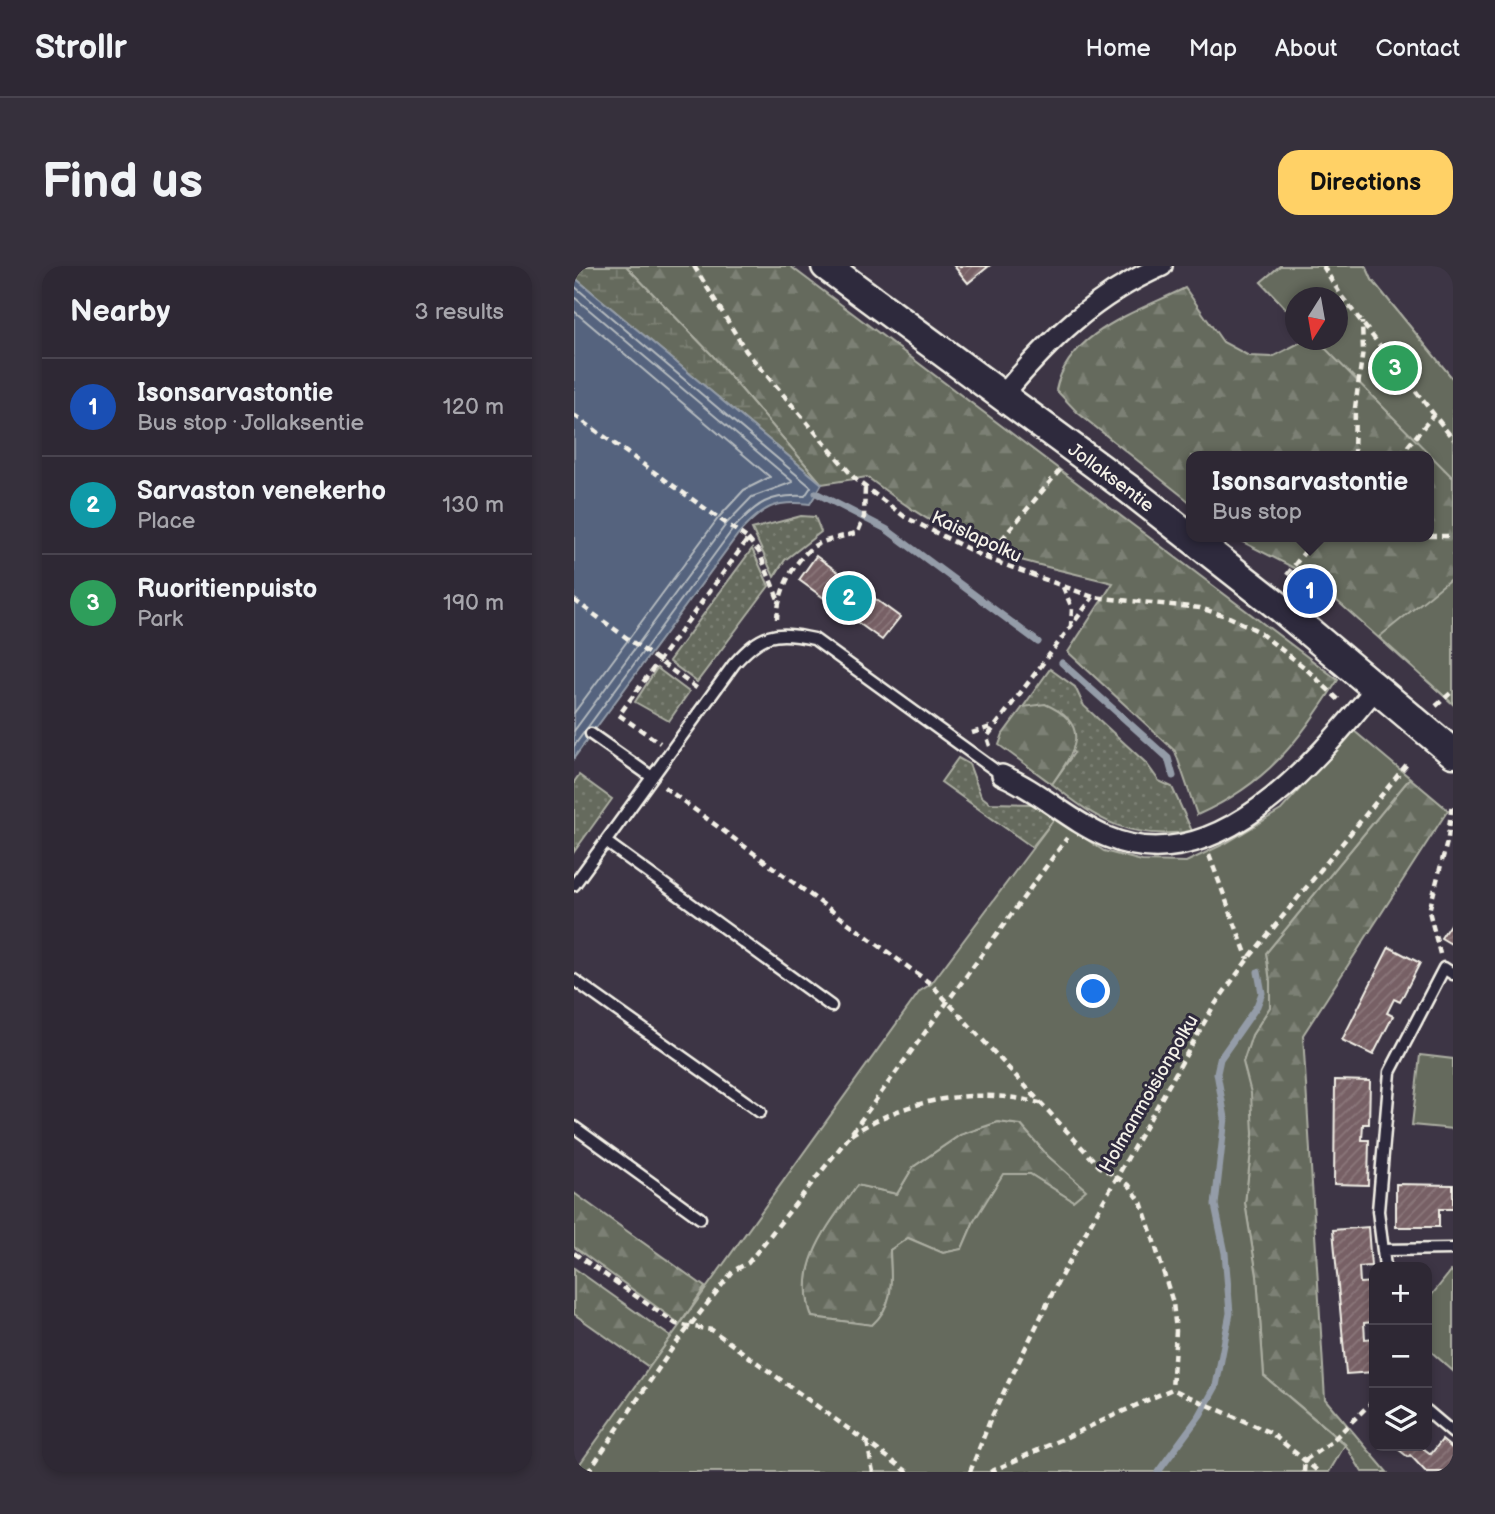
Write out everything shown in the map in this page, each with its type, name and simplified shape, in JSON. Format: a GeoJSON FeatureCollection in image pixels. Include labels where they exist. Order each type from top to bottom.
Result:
{"type":"FeatureCollection","features":[{"type":"Feature","properties":{"kind":"main road","name":"Jollaksentie"},"geometry":{"type":"LineString","coordinates":[[826,266],[1077,450],[1186,535]]}},
{"type":"Feature","properties":{"kind":"main road","name":"Jollaksentie"},"geometry":{"type":"LineString","coordinates":[[1196,542],[1282,609],[1453,753]]}},
{"type":"Feature","properties":{"kind":"street"},"geometry":{"type":"LineString","coordinates":[[1003,395],[1037,353],[1083,312],[1137,277],[1162,266]]}},
{"type":"Feature","properties":{"kind":"street"},"geometry":{"type":"LineString","coordinates":[[1002,775],[1029,786],[1105,836],[1143,847],[1181,845],[1203,838],[1262,807],[1287,786],[1376,688]]}},
{"type":"Feature","properties":{"kind":"lane"},"geometry":{"type":"LineString","coordinates":[[574,885],[755,640],[776,634],[814,639],[1002,775]]}},
{"type":"Feature","properties":{"kind":"lane"},"geometry":{"type":"LineString","coordinates":[[591,734],[652,777]]}},
{"type":"Feature","properties":{"kind":"lane"},"geometry":{"type":"LineString","coordinates":[[606,842],[831,1006]]}},
{"type":"Feature","properties":{"kind":"lane"},"geometry":{"type":"LineString","coordinates":[[1384,1262],[1378,1211],[1390,1072],[1449,971]]}},
{"type":"Feature","properties":{"kind":"lane"},"geometry":{"type":"LineString","coordinates":[[574,981],[760,1112]]}},
{"type":"Feature","properties":{"kind":"lane"},"geometry":{"type":"LineString","coordinates":[[574,1127],[700,1218]]}},
{"type":"Feature","properties":{"kind":"lane"},"geometry":{"type":"LineString","coordinates":[[1383,1250],[1453,1249]]}},
{"type":"Feature","properties":{"kind":"lane"},"geometry":{"type":"LineString","coordinates":[[1432,1415],[1453,1433]]}},
{"type":"Feature","properties":{"kind":"path","name":"Kaislapolku"},"geometry":{"type":"LineString","coordinates":[[694,266],[746,351],[865,487],[905,517],[986,558],[1093,597],[1200,608],[1229,617],[1256,630],[1304,667],[1337,698]]}},
{"type":"Feature","properties":{"kind":"path"},"geometry":{"type":"LineString","coordinates":[[1323,266],[1362,322],[1453,439]]}},
{"type":"Feature","properties":{"kind":"path"},"geometry":{"type":"LineString","coordinates":[[1354,451],[1355,408],[1363,351],[1362,322]]}},
{"type":"Feature","properties":{"kind":"path"},"geometry":{"type":"LineString","coordinates":[[1404,451],[1435,413]]}},
{"type":"Feature","properties":{"kind":"path"},"geometry":{"type":"LineString","coordinates":[[574,415],[748,539],[758,552],[778,600]]}},
{"type":"Feature","properties":{"kind":"path"},"geometry":{"type":"LineString","coordinates":[[986,558],[1077,450]]}},
{"type":"Feature","properties":{"kind":"path"},"geometry":{"type":"LineString","coordinates":[[776,634],[778,600],[783,585],[811,547],[858,532],[864,517],[865,487]]}},
{"type":"Feature","properties":{"kind":"path"},"geometry":{"type":"LineString","coordinates":[[1434,536],[1453,537]]}},
{"type":"Feature","properties":{"kind":"path"},"geometry":{"type":"LineString","coordinates":[[671,751],[619,715],[748,539]]}},
{"type":"Feature","properties":{"kind":"path"},"geometry":{"type":"LineString","coordinates":[[1287,575],[1312,542]]}},
{"type":"Feature","properties":{"kind":"path"},"geometry":{"type":"LineString","coordinates":[[1063,586],[1072,608],[1071,626]]}},
{"type":"Feature","properties":{"kind":"path"},"geometry":{"type":"LineString","coordinates":[[1002,775],[987,737],[1093,597]]}},
{"type":"Feature","properties":{"kind":"path"},"geometry":{"type":"LineString","coordinates":[[574,600],[710,698]]}},
{"type":"Feature","properties":{"kind":"path"},"geometry":{"type":"LineString","coordinates":[[1434,708],[1453,691]]}},
{"type":"Feature","properties":{"kind":"path","name":"Holmanmoisionpolku"},"geometry":{"type":"LineString","coordinates":[[970,1472],[991,1418],[1060,1278],[1213,1007],[1248,959],[1407,764]]}},
{"type":"Feature","properties":{"kind":"path"},"geometry":{"type":"LineString","coordinates":[[652,777],[907,965],[948,999],[1099,1166],[1129,1185],[1141,1202],[1173,1303],[1176,1331],[1172,1389]]}},
{"type":"Feature","properties":{"kind":"path"},"geometry":{"type":"LineString","coordinates":[[1449,971],[1429,911],[1448,838],[1452,802]]}},
{"type":"Feature","properties":{"kind":"path"},"geometry":{"type":"LineString","coordinates":[[588,1472],[674,1346],[733,1271],[748,1263],[848,1138],[1079,821]]}},
{"type":"Feature","properties":{"kind":"path"},"geometry":{"type":"LineString","coordinates":[[1203,838],[1248,959]]}},
{"type":"Feature","properties":{"kind":"path"},"geometry":{"type":"LineString","coordinates":[[848,1138],[869,1123],[898,1111],[941,1100],[972,1096],[1014,1096],[1046,1105]]}},
{"type":"Feature","properties":{"kind":"path"},"geometry":{"type":"LineString","coordinates":[[574,1253],[676,1324],[712,1330],[908,1472]]}},
{"type":"Feature","properties":{"kind":"path"},"geometry":{"type":"LineString","coordinates":[[990,1472],[1172,1389],[1271,1433],[1320,1472]]}},
{"type":"Feature","properties":{"kind":"path"},"geometry":{"type":"LineString","coordinates":[[1305,1460],[1330,1443],[1369,1405]]}},
{"type":"Feature","properties":{"kind":"path"},"geometry":{"type":"LineString","coordinates":[[866,1442],[873,1472]]}},
{"type":"Feature","properties":{"kind":"path"},"geometry":{"type":"LineString","coordinates":[[1304,1472],[1305,1460]]}},
{"type":"Feature","properties":{"kind":"green space"},"geometry":{"type":"Polygon","coordinates":[[[574,266],[626,266],[712,355],[822,484],[574,277],[574,266]]]}},
{"type":"Feature","properties":{"kind":"green space"},"geometry":{"type":"Polygon","coordinates":[[[626,266],[790,266],[1338,680],[1309,723],[1278,760],[1243,790],[1197,815],[1175,751],[1068,652],[1113,583],[1036,564],[981,546],[925,518],[867,477],[822,484],[712,355],[626,266]]]}},
{"type":"Feature","properties":{"kind":"green space"},"geometry":{"type":"Polygon","coordinates":[[[1280,266],[1366,266],[1372,280],[1453,379],[1453,704],[1308,575],[1243,542],[1434,542],[1434,451],[1186,451],[1186,499],[1078,413],[1056,390],[1063,370],[1074,353],[1089,339],[1107,326],[1185,288],[1223,342],[1249,356],[1272,357],[1286,350],[1348,350],[1348,287],[1285,287],[1285,307],[1261,282],[1280,266]]]}},
{"type":"Feature","properties":{"kind":"green space"},"geometry":{"type":"Polygon","coordinates":[[[1280,266],[1366,266],[1372,280],[1453,379],[1453,478],[1434,459],[1434,451],[1426,451],[1327,350],[1348,350],[1348,287],[1285,287],[1285,307],[1261,282],[1280,266]]]}},
{"type":"Feature","properties":{"kind":"green space"},"geometry":{"type":"Polygon","coordinates":[[[801,516],[815,517],[821,532],[785,560],[774,577],[752,529],[801,516]]]}},
{"type":"Feature","properties":{"kind":"green space"},"geometry":{"type":"Polygon","coordinates":[[[752,549],[769,586],[697,682],[669,661],[752,549]]]}},
{"type":"Feature","properties":{"kind":"green space"},"geometry":{"type":"Polygon","coordinates":[[[1453,577],[1453,704],[1379,637],[1453,577]]]}},
{"type":"Feature","properties":{"kind":"green space"},"geometry":{"type":"Polygon","coordinates":[[[657,668],[689,692],[669,721],[635,702],[657,668]]]}},
{"type":"Feature","properties":{"kind":"green space"},"geometry":{"type":"Polygon","coordinates":[[[1050,669],[1075,687],[1084,706],[1146,763],[1159,781],[1172,787],[1192,831],[1151,833],[1116,825],[1100,818],[1052,784],[1074,753],[1023,707],[1050,669]]]}},
{"type":"Feature","properties":{"kind":"green space"},"geometry":{"type":"Polygon","coordinates":[[[1045,704],[1070,721],[1075,740],[1073,750],[1052,784],[999,745],[1003,734],[1023,707],[1045,704]]]}},
{"type":"Feature","properties":{"kind":"green space"},"geometry":{"type":"Polygon","coordinates":[[[1353,730],[1410,778],[1266,953],[1270,1007],[1252,1035],[1243,1062],[1251,1093],[1253,1134],[1245,1203],[1257,1276],[1264,1376],[1345,1445],[1329,1472],[574,1472],[920,991],[931,984],[1055,818],[1104,851],[1142,861],[1186,862],[1226,843],[1281,810],[1353,730]],[[998,1122],[960,1135],[913,1167],[897,1194],[857,1185],[825,1231],[810,1263],[807,1298],[812,1317],[872,1325],[880,1317],[889,1300],[890,1250],[908,1238],[943,1253],[962,1249],[974,1221],[1003,1174],[1030,1174],[1073,1201],[1086,1190],[1048,1156],[1021,1125],[998,1122]]]}},
{"type":"Feature","properties":{"kind":"green space"},"geometry":{"type":"Polygon","coordinates":[[[958,758],[969,764],[981,796],[990,803],[1036,804],[1055,818],[1032,847],[941,782],[958,758]]]}},
{"type":"Feature","properties":{"kind":"green space"},"geometry":{"type":"Polygon","coordinates":[[[579,775],[612,799],[574,852],[574,782],[579,775]]]}},
{"type":"Feature","properties":{"kind":"green space"},"geometry":{"type":"Polygon","coordinates":[[[1410,778],[1448,810],[1303,1035],[1325,1399],[1387,1472],[1362,1472],[1345,1444],[1264,1376],[1257,1276],[1245,1203],[1253,1134],[1243,1062],[1252,1035],[1270,1007],[1266,953],[1410,778]]]}},
{"type":"Feature","properties":{"kind":"green space"},"geometry":{"type":"Polygon","coordinates":[[[1420,1055],[1453,1059],[1453,1129],[1412,1125],[1420,1055]]]}},
{"type":"Feature","properties":{"kind":"green space"},"geometry":{"type":"Polygon","coordinates":[[[998,1122],[1021,1125],[1048,1156],[1087,1190],[1073,1201],[1030,1174],[974,1221],[962,1249],[943,1253],[908,1238],[890,1250],[889,1300],[880,1317],[872,1325],[812,1317],[807,1298],[810,1263],[825,1231],[857,1185],[897,1194],[913,1167],[960,1135],[998,1122]]]}},
{"type":"Feature","properties":{"kind":"green space"},"geometry":{"type":"Polygon","coordinates":[[[574,1193],[705,1287],[680,1324],[574,1247],[574,1193]]]}},
{"type":"Feature","properties":{"kind":"green space"},"geometry":{"type":"Polygon","coordinates":[[[574,1268],[671,1337],[649,1367],[574,1314],[574,1268]]]}},
{"type":"Feature","properties":{"kind":"green space"},"geometry":{"type":"Polygon","coordinates":[[[1451,1271],[1453,1371],[1432,1352],[1432,1295],[1451,1271]]]}},
{"type":"Feature","properties":{"kind":"water"},"geometry":{"type":"Polygon","coordinates":[[[574,277],[822,484],[810,504],[787,503],[770,507],[739,533],[574,758],[574,277]]]}},
{"type":"Feature","properties":{"kind":"building"},"geometry":{"type":"Polygon","coordinates":[[[954,266],[989,266],[968,283],[954,266]]]}},
{"type":"Feature","properties":{"kind":"building"},"geometry":{"type":"Polygon","coordinates":[[[816,556],[900,617],[882,640],[799,580],[816,556]]]}},
{"type":"Feature","properties":{"kind":"building"},"geometry":{"type":"Polygon","coordinates":[[[1453,920],[1453,945],[1441,938],[1453,920]]]}},
{"type":"Feature","properties":{"kind":"building"},"geometry":{"type":"Polygon","coordinates":[[[1389,947],[1420,963],[1400,1002],[1394,999],[1387,1013],[1393,1016],[1373,1055],[1342,1040],[1389,947]]]}},
{"type":"Feature","properties":{"kind":"building"},"geometry":{"type":"Polygon","coordinates":[[[1335,1080],[1370,1081],[1369,1124],[1363,1124],[1362,1140],[1369,1140],[1368,1185],[1334,1184],[1335,1080]]]}},
{"type":"Feature","properties":{"kind":"building"},"geometry":{"type":"Polygon","coordinates":[[[1396,1184],[1453,1185],[1453,1209],[1439,1209],[1439,1227],[1396,1227],[1396,1184]]]}},
{"type":"Feature","properties":{"kind":"building"},"geometry":{"type":"Polygon","coordinates":[[[1368,1227],[1371,1262],[1369,1266],[1359,1267],[1360,1283],[1369,1282],[1369,1322],[1364,1323],[1365,1339],[1369,1339],[1369,1372],[1346,1374],[1333,1230],[1368,1227]]]}},
{"type":"Feature","properties":{"kind":"building"},"geometry":{"type":"Polygon","coordinates":[[[1442,1440],[1453,1449],[1453,1472],[1426,1472],[1410,1455],[1408,1457],[1400,1451],[1427,1451],[1431,1454],[1442,1440]]]}},
{"type":"Feature","properties":{"kind":"waterway"},"geometry":{"type":"LineString","coordinates":[[816,493],[886,529],[1038,642]]}},
{"type":"Feature","properties":{"kind":"waterway"},"geometry":{"type":"LineString","coordinates":[[1062,663],[1168,758],[1173,776]]}},
{"type":"Feature","properties":{"kind":"waterway"},"geometry":{"type":"LineString","coordinates":[[1158,1472],[1200,1415],[1216,1386],[1230,1313],[1225,1253],[1215,1205],[1225,1118],[1217,1073],[1220,1059],[1257,1006],[1262,993],[1258,972]]}},
{"type":"Feature","properties":{"kind":"place","name":"Ruoritienpuisto"},"geometry":{"type":"Point","coordinates":[1395,368]}},
{"type":"Feature","properties":{"kind":"place","name":"Isonsarvastontie"},"geometry":{"type":"Point","coordinates":[1310,591]}},
{"type":"Feature","properties":{"kind":"place","name":"Sarvaston venekerho"},"geometry":{"type":"Point","coordinates":[849,598]}}]}
